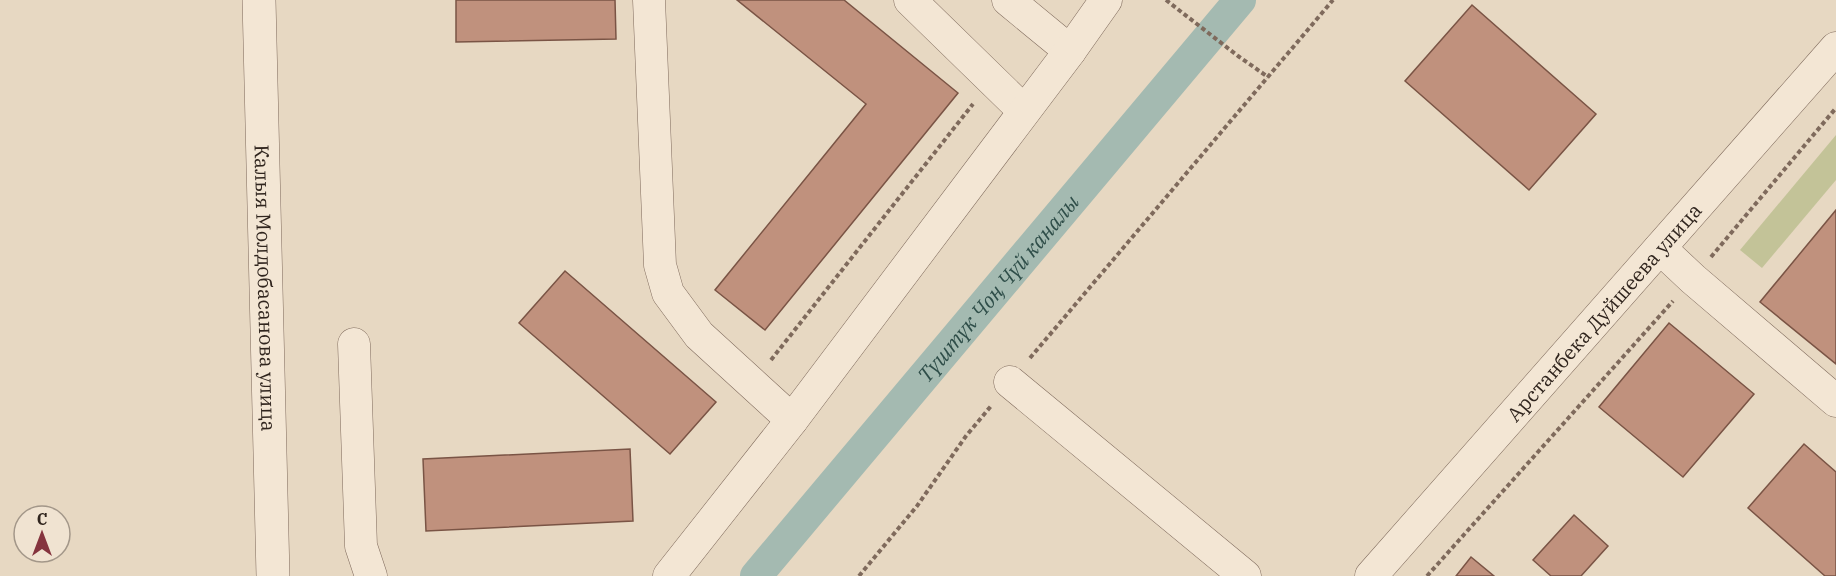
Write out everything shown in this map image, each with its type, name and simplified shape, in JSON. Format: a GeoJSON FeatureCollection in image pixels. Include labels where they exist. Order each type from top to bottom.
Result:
{"type":"FeatureCollection","features":[{"type":"Feature","properties":{"kind":"street","name":"Калыя Молдобасанова улица"},"geometry":{"type":"LineString","coordinates":[[259,0],[273,576]]}},
{"type":"Feature","properties":{"kind":"street"},"geometry":{"type":"LineString","coordinates":[[649,0],[660,266],[668,293],[699,335],[792,420]]}},
{"type":"Feature","properties":{"kind":"street"},"geometry":{"type":"LineString","coordinates":[[910,0],[1024,111]]}},
{"type":"Feature","properties":{"kind":"street"},"geometry":{"type":"LineString","coordinates":[[1008,0],[1070,51]]}},
{"type":"Feature","properties":{"kind":"street"},"geometry":{"type":"LineString","coordinates":[[669,576],[792,420],[1106,0]]}},
{"type":"Feature","properties":{"kind":"street","name":"Арстанбека Дуйшеева улица"},"geometry":{"type":"LineString","coordinates":[[1371,576],[1836,48]]}},
{"type":"Feature","properties":{"kind":"street"},"geometry":{"type":"LineString","coordinates":[[1660,248],[1693,279],[1836,400]]}},
{"type":"Feature","properties":{"kind":"street"},"geometry":{"type":"LineString","coordinates":[[354,344],[362,546],[371,576]]}},
{"type":"Feature","properties":{"kind":"street"},"geometry":{"type":"LineString","coordinates":[[1010,382],[1245,576]]}},
{"type":"Feature","properties":{"kind":"path"},"geometry":{"type":"LineString","coordinates":[[1166,0],[1238,56],[1268,76]]}},
{"type":"Feature","properties":{"kind":"path"},"geometry":{"type":"LineString","coordinates":[[859,576],[918,506],[966,436],[1010,382],[1333,0]]}},
{"type":"Feature","properties":{"kind":"path"},"geometry":{"type":"LineString","coordinates":[[752,384],[992,80]]}},
{"type":"Feature","properties":{"kind":"path"},"geometry":{"type":"LineString","coordinates":[[1427,576],[1693,279],[1836,108]]}},
{"type":"Feature","properties":{"kind":"green space"},"geometry":{"type":"Polygon","coordinates":[[[1836,135],[1836,180],[1762,268],[1740,250],[1836,135]]]}},
{"type":"Feature","properties":{"kind":"building"},"geometry":{"type":"Polygon","coordinates":[[[456,0],[615,0],[616,39],[456,42],[456,0]]]}},
{"type":"Feature","properties":{"kind":"building"},"geometry":{"type":"Polygon","coordinates":[[[737,0],[844,0],[958,93],[765,330],[715,290],[866,104],[737,0]]]}},
{"type":"Feature","properties":{"kind":"building"},"geometry":{"type":"Polygon","coordinates":[[[1472,5],[1596,114],[1529,190],[1405,81],[1472,5]]]}},
{"type":"Feature","properties":{"kind":"building"},"geometry":{"type":"Polygon","coordinates":[[[1836,210],[1836,364],[1760,302],[1836,210]]]}},
{"type":"Feature","properties":{"kind":"building"},"geometry":{"type":"Polygon","coordinates":[[[565,271],[716,402],[670,454],[519,323],[565,271]]]}},
{"type":"Feature","properties":{"kind":"building"},"geometry":{"type":"Polygon","coordinates":[[[1669,323],[1754,394],[1683,477],[1599,407],[1669,323]]]}},
{"type":"Feature","properties":{"kind":"building"},"geometry":{"type":"Polygon","coordinates":[[[1804,444],[1836,472],[1836,576],[1825,576],[1748,508],[1804,444]]]}},
{"type":"Feature","properties":{"kind":"building"},"geometry":{"type":"Polygon","coordinates":[[[630,449],[633,521],[426,531],[423,459],[630,449]]]}},
{"type":"Feature","properties":{"kind":"building"},"geometry":{"type":"Polygon","coordinates":[[[1574,515],[1608,546],[1581,576],[1551,576],[1533,560],[1574,515]]]}},
{"type":"Feature","properties":{"kind":"building"},"geometry":{"type":"Polygon","coordinates":[[[1471,557],[1494,576],[1456,576],[1471,557]]]}},
{"type":"Feature","properties":{"kind":"waterway","name":"Түштүк Чоң Чүй каналы"},"geometry":{"type":"LineString","coordinates":[[756,576],[1240,0]]}}]}
